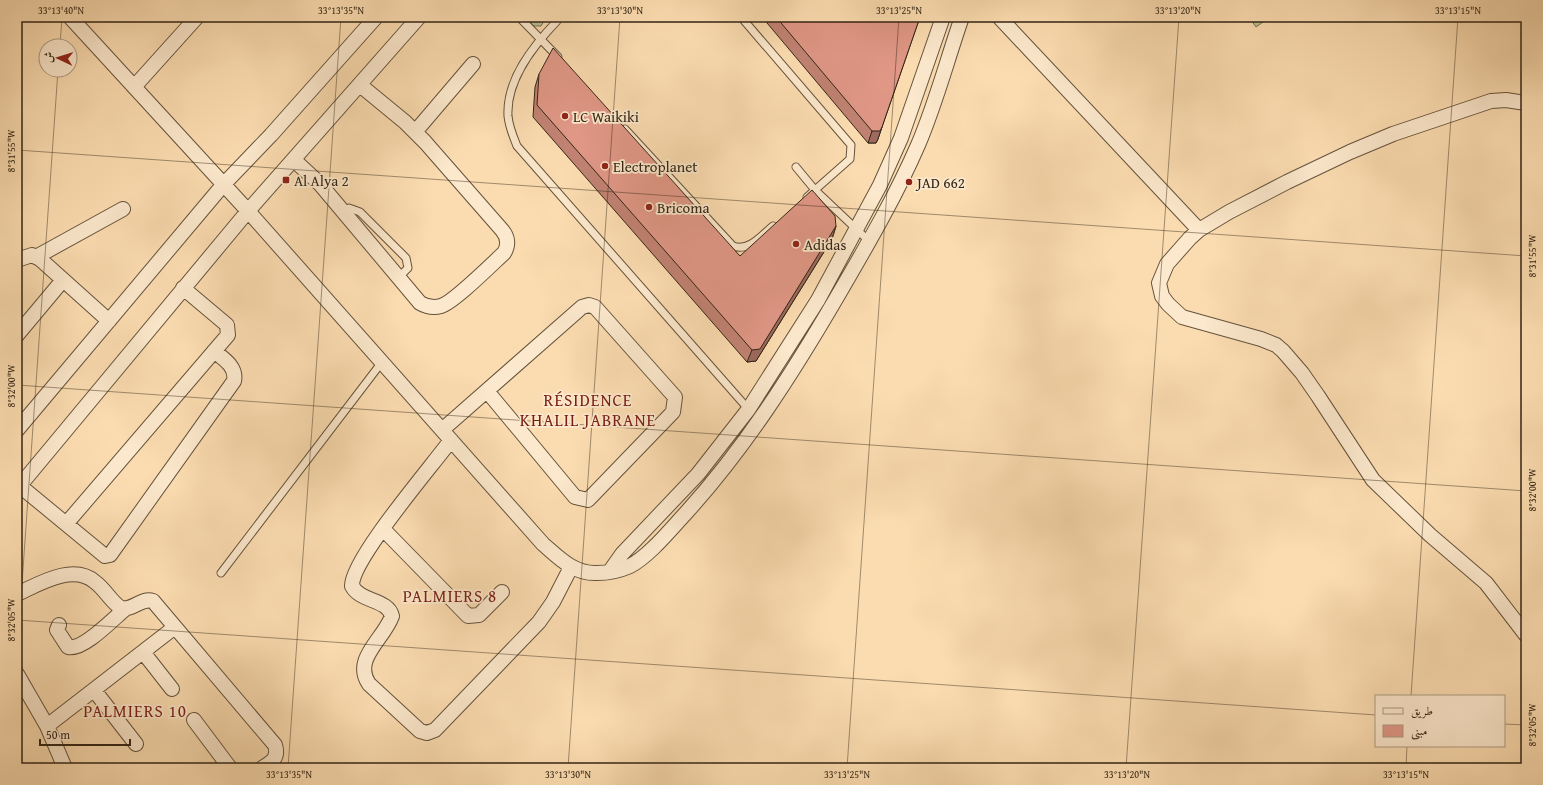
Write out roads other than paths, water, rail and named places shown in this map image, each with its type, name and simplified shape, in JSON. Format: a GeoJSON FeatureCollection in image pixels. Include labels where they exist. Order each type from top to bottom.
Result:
{"type":"FeatureCollection","features":[{"type":"Feature","properties":{"kind":"street"},"geometry":{"type":"LineString","coordinates":[[70,17],[248,211],[543,544],[571,567],[586,572],[597,573],[630,566],[671,529],[719,476],[760,422],[791,376],[870,242],[919,143],[941,84],[962,17]]}},
{"type":"Feature","properties":{"kind":"street"},"geometry":{"type":"LineString","coordinates":[[134,87],[197,17]]}},
{"type":"Feature","properties":{"kind":"street"},"geometry":{"type":"LineString","coordinates":[[17,430],[223,185],[271,135],[376,17]]}},
{"type":"Feature","properties":{"kind":"street"},"geometry":{"type":"LineString","coordinates":[[214,351],[233,368],[235,374],[234,381],[110,555],[104,556],[66,524],[19,488],[248,211],[419,17]]}},
{"type":"Feature","properties":{"kind":"street"},"geometry":{"type":"LineString","coordinates":[[610,571],[622,554],[698,474],[748,410],[818,300],[857,230],[880,185],[901,138],[943,17]]}},
{"type":"Feature","properties":{"kind":"street"},"geometry":{"type":"LineString","coordinates":[[999,17],[1199,230]]}},
{"type":"Feature","properties":{"kind":"street"},"geometry":{"type":"LineString","coordinates":[[416,132],[473,64]]}},
{"type":"Feature","properties":{"kind":"street"},"geometry":{"type":"LineString","coordinates":[[294,160],[320,184],[420,303],[429,307],[439,307],[448,302],[504,253],[508,243],[505,233],[416,132],[360,85]]}},
{"type":"Feature","properties":{"kind":"street"},"geometry":{"type":"LineString","coordinates":[[1526,103],[1496,100],[1393,134],[1286,182],[1199,230],[1178,251],[1162,274],[1159,283],[1162,296],[1168,304],[1179,314],[1189,320],[1261,339],[1276,345],[1283,351],[1302,372],[1373,480],[1430,535],[1482,579],[1526,635]]}},
{"type":"Feature","properties":{"kind":"street"},"geometry":{"type":"LineString","coordinates":[[36,257],[123,209]]}},
{"type":"Feature","properties":{"kind":"street"},"geometry":{"type":"LineString","coordinates":[[17,260],[27,256],[36,257],[109,321]]}},
{"type":"Feature","properties":{"kind":"street"},"geometry":{"type":"LineString","coordinates":[[17,335],[63,280]]}},
{"type":"Feature","properties":{"kind":"street"},"geometry":{"type":"LineString","coordinates":[[66,524],[228,335],[228,328],[183,288]]}},
{"type":"Feature","properties":{"kind":"street"},"geometry":{"type":"LineString","coordinates":[[488,391],[575,497],[588,500],[673,412],[675,404],[675,397],[596,307],[589,305],[582,307],[488,391],[447,435],[363,556],[352,581],[352,586],[357,593],[388,608],[392,616],[363,663],[364,674],[369,684],[420,730],[427,733],[435,730],[539,622],[553,602],[571,567]]}},
{"type":"Feature","properties":{"kind":"street"},"geometry":{"type":"LineString","coordinates":[[383,529],[468,616],[479,615],[502,592]]}},
{"type":"Feature","properties":{"kind":"street"},"geometry":{"type":"LineString","coordinates":[[17,594],[42,582],[74,574],[94,581],[119,607],[125,609]]}},
{"type":"Feature","properties":{"kind":"street"},"geometry":{"type":"LineString","coordinates":[[59,625],[57,630],[58,634],[68,647],[74,648],[83,644],[125,609],[146,600],[153,601],[275,745],[276,753],[274,760],[262,768]]}},
{"type":"Feature","properties":{"kind":"street"},"geometry":{"type":"LineString","coordinates":[[47,726],[175,627]]}},
{"type":"Feature","properties":{"kind":"street"},"geometry":{"type":"LineString","coordinates":[[144,652],[172,689]]}},
{"type":"Feature","properties":{"kind":"street"},"geometry":{"type":"LineString","coordinates":[[17,674],[47,726],[63,767]]}},
{"type":"Feature","properties":{"kind":"street"},"geometry":{"type":"LineString","coordinates":[[94,690],[136,744]]}},
{"type":"Feature","properties":{"kind":"street"},"geometry":{"type":"LineString","coordinates":[[194,720],[230,768]]}},
{"type":"Feature","properties":{"kind":"lane"},"geometry":{"type":"LineString","coordinates":[[519,17],[564,64]]}},
{"type":"Feature","properties":{"kind":"lane"},"geometry":{"type":"LineString","coordinates":[[741,17],[850,145],[850,159],[798,204]]}},
{"type":"Feature","properties":{"kind":"lane"},"geometry":{"type":"LineString","coordinates":[[555,19],[539,39],[521,67],[511,92],[508,117],[511,131],[517,146],[531,164],[760,422]]}},
{"type":"Feature","properties":{"kind":"lane"},"geometry":{"type":"LineString","coordinates":[[622,125],[733,246],[738,248],[745,247],[753,243],[781,219]]}},
{"type":"Feature","properties":{"kind":"lane"},"geometry":{"type":"LineString","coordinates":[[796,167],[815,190],[870,242]]}},
{"type":"Feature","properties":{"kind":"lane"},"geometry":{"type":"LineString","coordinates":[[221,573],[382,362]]}},
{"type":"Feature","properties":{"kind":"place","name":"LC Waikiki"},"geometry":{"type":"Point","coordinates":[565,116]}},
{"type":"Feature","properties":{"kind":"place","name":"Electroplanet"},"geometry":{"type":"Point","coordinates":[605,166]}},
{"type":"Feature","properties":{"kind":"place","name":"Al Alya 2"},"geometry":{"type":"Point","coordinates":[286,180]}},
{"type":"Feature","properties":{"kind":"place","name":"JAD 662"},"geometry":{"type":"Point","coordinates":[909,182]}},
{"type":"Feature","properties":{"kind":"place","name":"Bricoma"},"geometry":{"type":"Point","coordinates":[649,207]}},
{"type":"Feature","properties":{"kind":"place","name":"Adidas"},"geometry":{"type":"Point","coordinates":[796,244]}},
{"type":"Feature","properties":{"kind":"district","name":"RÉSIDENCE KHALIL JABRANE"},"geometry":{"type":"Point","coordinates":[588,409]}},
{"type":"Feature","properties":{"kind":"district","name":"PALMIERS 8"},"geometry":{"type":"Point","coordinates":[450,595]}},
{"type":"Feature","properties":{"kind":"district","name":"PALMIERS 10"},"geometry":{"type":"Point","coordinates":[135,710]}}]}
